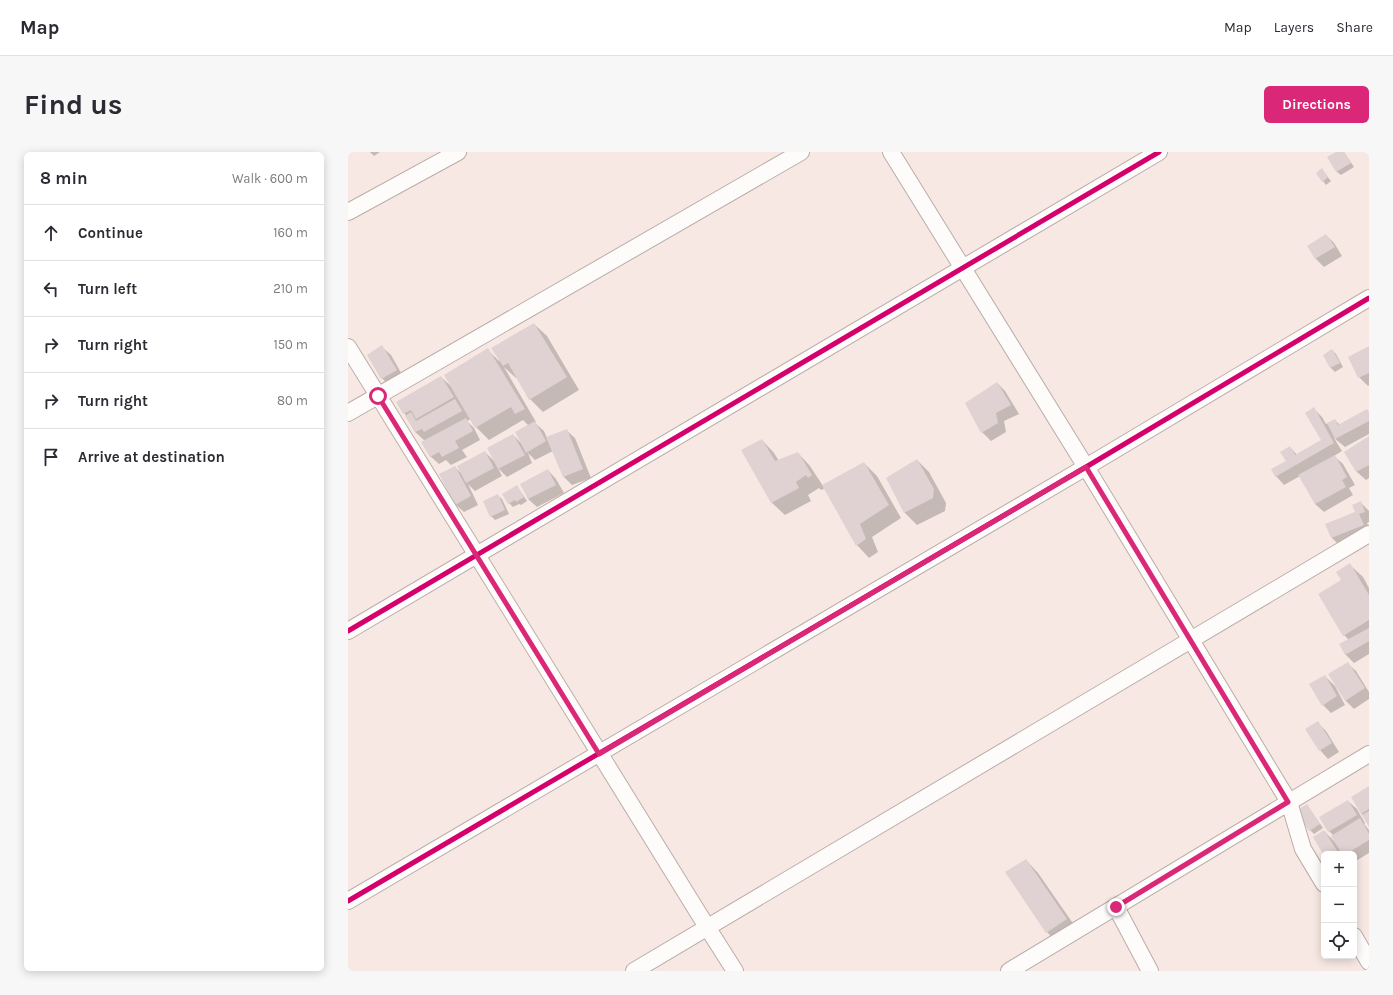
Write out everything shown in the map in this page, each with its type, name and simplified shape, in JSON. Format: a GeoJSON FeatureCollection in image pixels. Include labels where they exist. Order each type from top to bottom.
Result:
{"type":"FeatureCollection","features":[{"type":"Feature","properties":{"kind":"street"},"geometry":{"type":"LineString","coordinates":[[348,212],[458,152]]}},
{"type":"Feature","properties":{"kind":"street"},"geometry":{"type":"LineString","coordinates":[[348,413],[801,152]]}},
{"type":"Feature","properties":{"kind":"street"},"geometry":{"type":"LineString","coordinates":[[891,152],[1086,467],[1288,802],[1304,849],[1321,879]]}},
{"type":"Feature","properties":{"kind":"street"},"geometry":{"type":"LineString","coordinates":[[348,631],[1159,152]]}},
{"type":"Feature","properties":{"kind":"street"},"geometry":{"type":"LineString","coordinates":[[348,901],[1086,467],[1369,298]]}},
{"type":"Feature","properties":{"kind":"street"},"geometry":{"type":"LineString","coordinates":[[348,347],[599,754],[736,971]]}},
{"type":"Feature","properties":{"kind":"street"},"geometry":{"type":"LineString","coordinates":[[634,971],[1369,534]]}},
{"type":"Feature","properties":{"kind":"street"},"geometry":{"type":"LineString","coordinates":[[1009,971],[1369,754]]}},
{"type":"Feature","properties":{"kind":"street"},"geometry":{"type":"LineString","coordinates":[[1116,907],[1150,971]]}},
{"type":"Feature","properties":{"kind":"street"},"geometry":{"type":"LineString","coordinates":[[1357,941],[1369,962]]}},
{"type":"Feature","properties":{"kind":"building"},"geometry":{"type":"Polygon","coordinates":[[[1336,152],[1344,152],[1351,163],[1336,172],[1327,157],[1336,152]]]}},
{"type":"Feature","properties":{"kind":"building"},"geometry":{"type":"Polygon","coordinates":[[[1322,168],[1328,177],[1322,182],[1316,173],[1322,168]]]}},
{"type":"Feature","properties":{"kind":"building"},"geometry":{"type":"Polygon","coordinates":[[[1326,234],[1335,247],[1315,259],[1307,246],[1326,234]]]}},
{"type":"Feature","properties":{"kind":"building"},"geometry":{"type":"Polygon","coordinates":[[[534,323],[567,377],[529,400],[508,363],[503,366],[491,348],[534,323]]]}},
{"type":"Feature","properties":{"kind":"building"},"geometry":{"type":"Polygon","coordinates":[[[382,345],[397,370],[381,379],[367,355],[382,345]]]}},
{"type":"Feature","properties":{"kind":"building"},"geometry":{"type":"Polygon","coordinates":[[[1369,346],[1369,373],[1358,378],[1348,357],[1369,346]]]}},
{"type":"Feature","properties":{"kind":"building"},"geometry":{"type":"Polygon","coordinates":[[[488,348],[525,409],[515,414],[511,407],[475,428],[444,375],[488,348]]]}},
{"type":"Feature","properties":{"kind":"building"},"geometry":{"type":"Polygon","coordinates":[[[1332,349],[1340,363],[1330,368],[1323,355],[1332,349]]]}},
{"type":"Feature","properties":{"kind":"building"},"geometry":{"type":"Polygon","coordinates":[[[441,376],[454,397],[416,419],[411,410],[403,414],[396,402],[441,376]]]}},
{"type":"Feature","properties":{"kind":"building"},"geometry":{"type":"Polygon","coordinates":[[[997,382],[1011,405],[996,413],[998,423],[981,433],[965,403],[997,382]]]}},
{"type":"Feature","properties":{"kind":"building"},"geometry":{"type":"Polygon","coordinates":[[[455,399],[462,411],[424,432],[422,429],[415,432],[405,416],[411,412],[416,421],[455,399]]]}},
{"type":"Feature","properties":{"kind":"building"},"geometry":{"type":"Polygon","coordinates":[[[1314,407],[1334,443],[1275,477],[1271,469],[1286,461],[1280,452],[1290,446],[1295,455],[1321,440],[1305,413],[1314,407]]]}},
{"type":"Feature","properties":{"kind":"building"},"geometry":{"type":"Polygon","coordinates":[[[1367,409],[1369,412],[1369,421],[1335,439],[1327,423],[1335,419],[1338,425],[1367,409]]]}},
{"type":"Feature","properties":{"kind":"building"},"geometry":{"type":"Polygon","coordinates":[[[466,418],[473,431],[455,441],[459,448],[442,457],[439,452],[430,457],[421,442],[466,418]]]}},
{"type":"Feature","properties":{"kind":"building"},"geometry":{"type":"Polygon","coordinates":[[[535,421],[546,441],[526,453],[515,432],[535,421]]]}},
{"type":"Feature","properties":{"kind":"building"},"geometry":{"type":"Polygon","coordinates":[[[567,429],[583,469],[563,477],[546,437],[567,429]]]}},
{"type":"Feature","properties":{"kind":"building"},"geometry":{"type":"Polygon","coordinates":[[[513,434],[525,455],[498,469],[487,448],[513,434]]]}},
{"type":"Feature","properties":{"kind":"building"},"geometry":{"type":"Polygon","coordinates":[[[1369,436],[1369,465],[1356,472],[1344,452],[1369,436]]]}},
{"type":"Feature","properties":{"kind":"building"},"geometry":{"type":"Polygon","coordinates":[[[762,439],[775,461],[798,452],[812,475],[808,478],[806,475],[796,482],[799,488],[771,503],[741,450],[762,439]]]}},
{"type":"Feature","properties":{"kind":"building"},"geometry":{"type":"Polygon","coordinates":[[[485,451],[494,468],[466,483],[457,466],[485,451]]]}},
{"type":"Feature","properties":{"kind":"building"},"geometry":{"type":"Polygon","coordinates":[[[1335,455],[1347,477],[1342,480],[1346,487],[1315,504],[1298,475],[1335,455]]]}},
{"type":"Feature","properties":{"kind":"building"},"geometry":{"type":"Polygon","coordinates":[[[917,459],[934,489],[933,498],[904,513],[886,478],[917,459]]]}},
{"type":"Feature","properties":{"kind":"building"},"geometry":{"type":"Polygon","coordinates":[[[864,462],[889,505],[860,524],[866,539],[856,546],[822,485],[864,462]]]}},
{"type":"Feature","properties":{"kind":"building"},"geometry":{"type":"Polygon","coordinates":[[[455,466],[471,496],[455,505],[439,474],[455,466]]]}},
{"type":"Feature","properties":{"kind":"building"},"geometry":{"type":"Polygon","coordinates":[[[548,469],[556,485],[528,499],[520,484],[548,469]]]}},
{"type":"Feature","properties":{"kind":"building"},"geometry":{"type":"Polygon","coordinates":[[[517,485],[524,497],[516,502],[515,500],[508,504],[502,494],[517,485]]]}},
{"type":"Feature","properties":{"kind":"building"},"geometry":{"type":"Polygon","coordinates":[[[498,494],[505,510],[490,517],[483,501],[498,494]]]}},
{"type":"Feature","properties":{"kind":"building"},"geometry":{"type":"Polygon","coordinates":[[[1361,501],[1365,512],[1359,514],[1364,525],[1331,538],[1325,524],[1355,512],[1352,505],[1361,501]]]}},
{"type":"Feature","properties":{"kind":"building"},"geometry":{"type":"Polygon","coordinates":[[[1350,563],[1369,595],[1369,620],[1343,636],[1318,594],[1341,580],[1336,572],[1350,563]]]}},
{"type":"Feature","properties":{"kind":"building"},"geometry":{"type":"Polygon","coordinates":[[[1369,628],[1369,641],[1345,655],[1339,644],[1369,628]]]}},
{"type":"Feature","properties":{"kind":"building"},"geometry":{"type":"Polygon","coordinates":[[[1348,662],[1365,688],[1345,701],[1328,674],[1348,662]]]}},
{"type":"Feature","properties":{"kind":"building"},"geometry":{"type":"Polygon","coordinates":[[[1325,675],[1337,696],[1322,706],[1309,684],[1325,675]]]}},
{"type":"Feature","properties":{"kind":"building"},"geometry":{"type":"Polygon","coordinates":[[[1318,721],[1332,743],[1319,751],[1305,729],[1318,721]]]}},
{"type":"Feature","properties":{"kind":"building"},"geometry":{"type":"Polygon","coordinates":[[[1369,786],[1369,809],[1361,814],[1351,797],[1369,786]]]}},
{"type":"Feature","properties":{"kind":"building"},"geometry":{"type":"Polygon","coordinates":[[[1348,800],[1357,815],[1328,832],[1319,817],[1348,800]]]}},
{"type":"Feature","properties":{"kind":"building"},"geometry":{"type":"Polygon","coordinates":[[[1307,804],[1320,824],[1309,831],[1296,811],[1307,804]]]}},
{"type":"Feature","properties":{"kind":"building"},"geometry":{"type":"Polygon","coordinates":[[[1369,811],[1369,827],[1362,815],[1369,811]]]}},
{"type":"Feature","properties":{"kind":"building"},"geometry":{"type":"Polygon","coordinates":[[[1360,818],[1369,834],[1369,840],[1351,851],[1340,851],[1331,836],[1360,818]]]}},
{"type":"Feature","properties":{"kind":"building"},"geometry":{"type":"Polygon","coordinates":[[[1324,830],[1337,851],[1321,851],[1313,837],[1324,830]]]}},
{"type":"Feature","properties":{"kind":"building"},"geometry":{"type":"Polygon","coordinates":[[[1026,859],[1067,919],[1046,933],[1005,872],[1026,859]]]}},
{"type":"Feature","properties":{"kind":"cycle path"},"geometry":{"type":"LineString","coordinates":[[348,631],[1159,152]]}},
{"type":"Feature","properties":{"kind":"cycle path"},"geometry":{"type":"LineString","coordinates":[[348,901],[1086,467],[1369,298]]}},
{"type":"Feature","properties":{"kind":"route"},"geometry":{"type":"LineString","coordinates":[[378,396],[599,754],[1086,467],[1288,802],[1116,907]]}}]}
